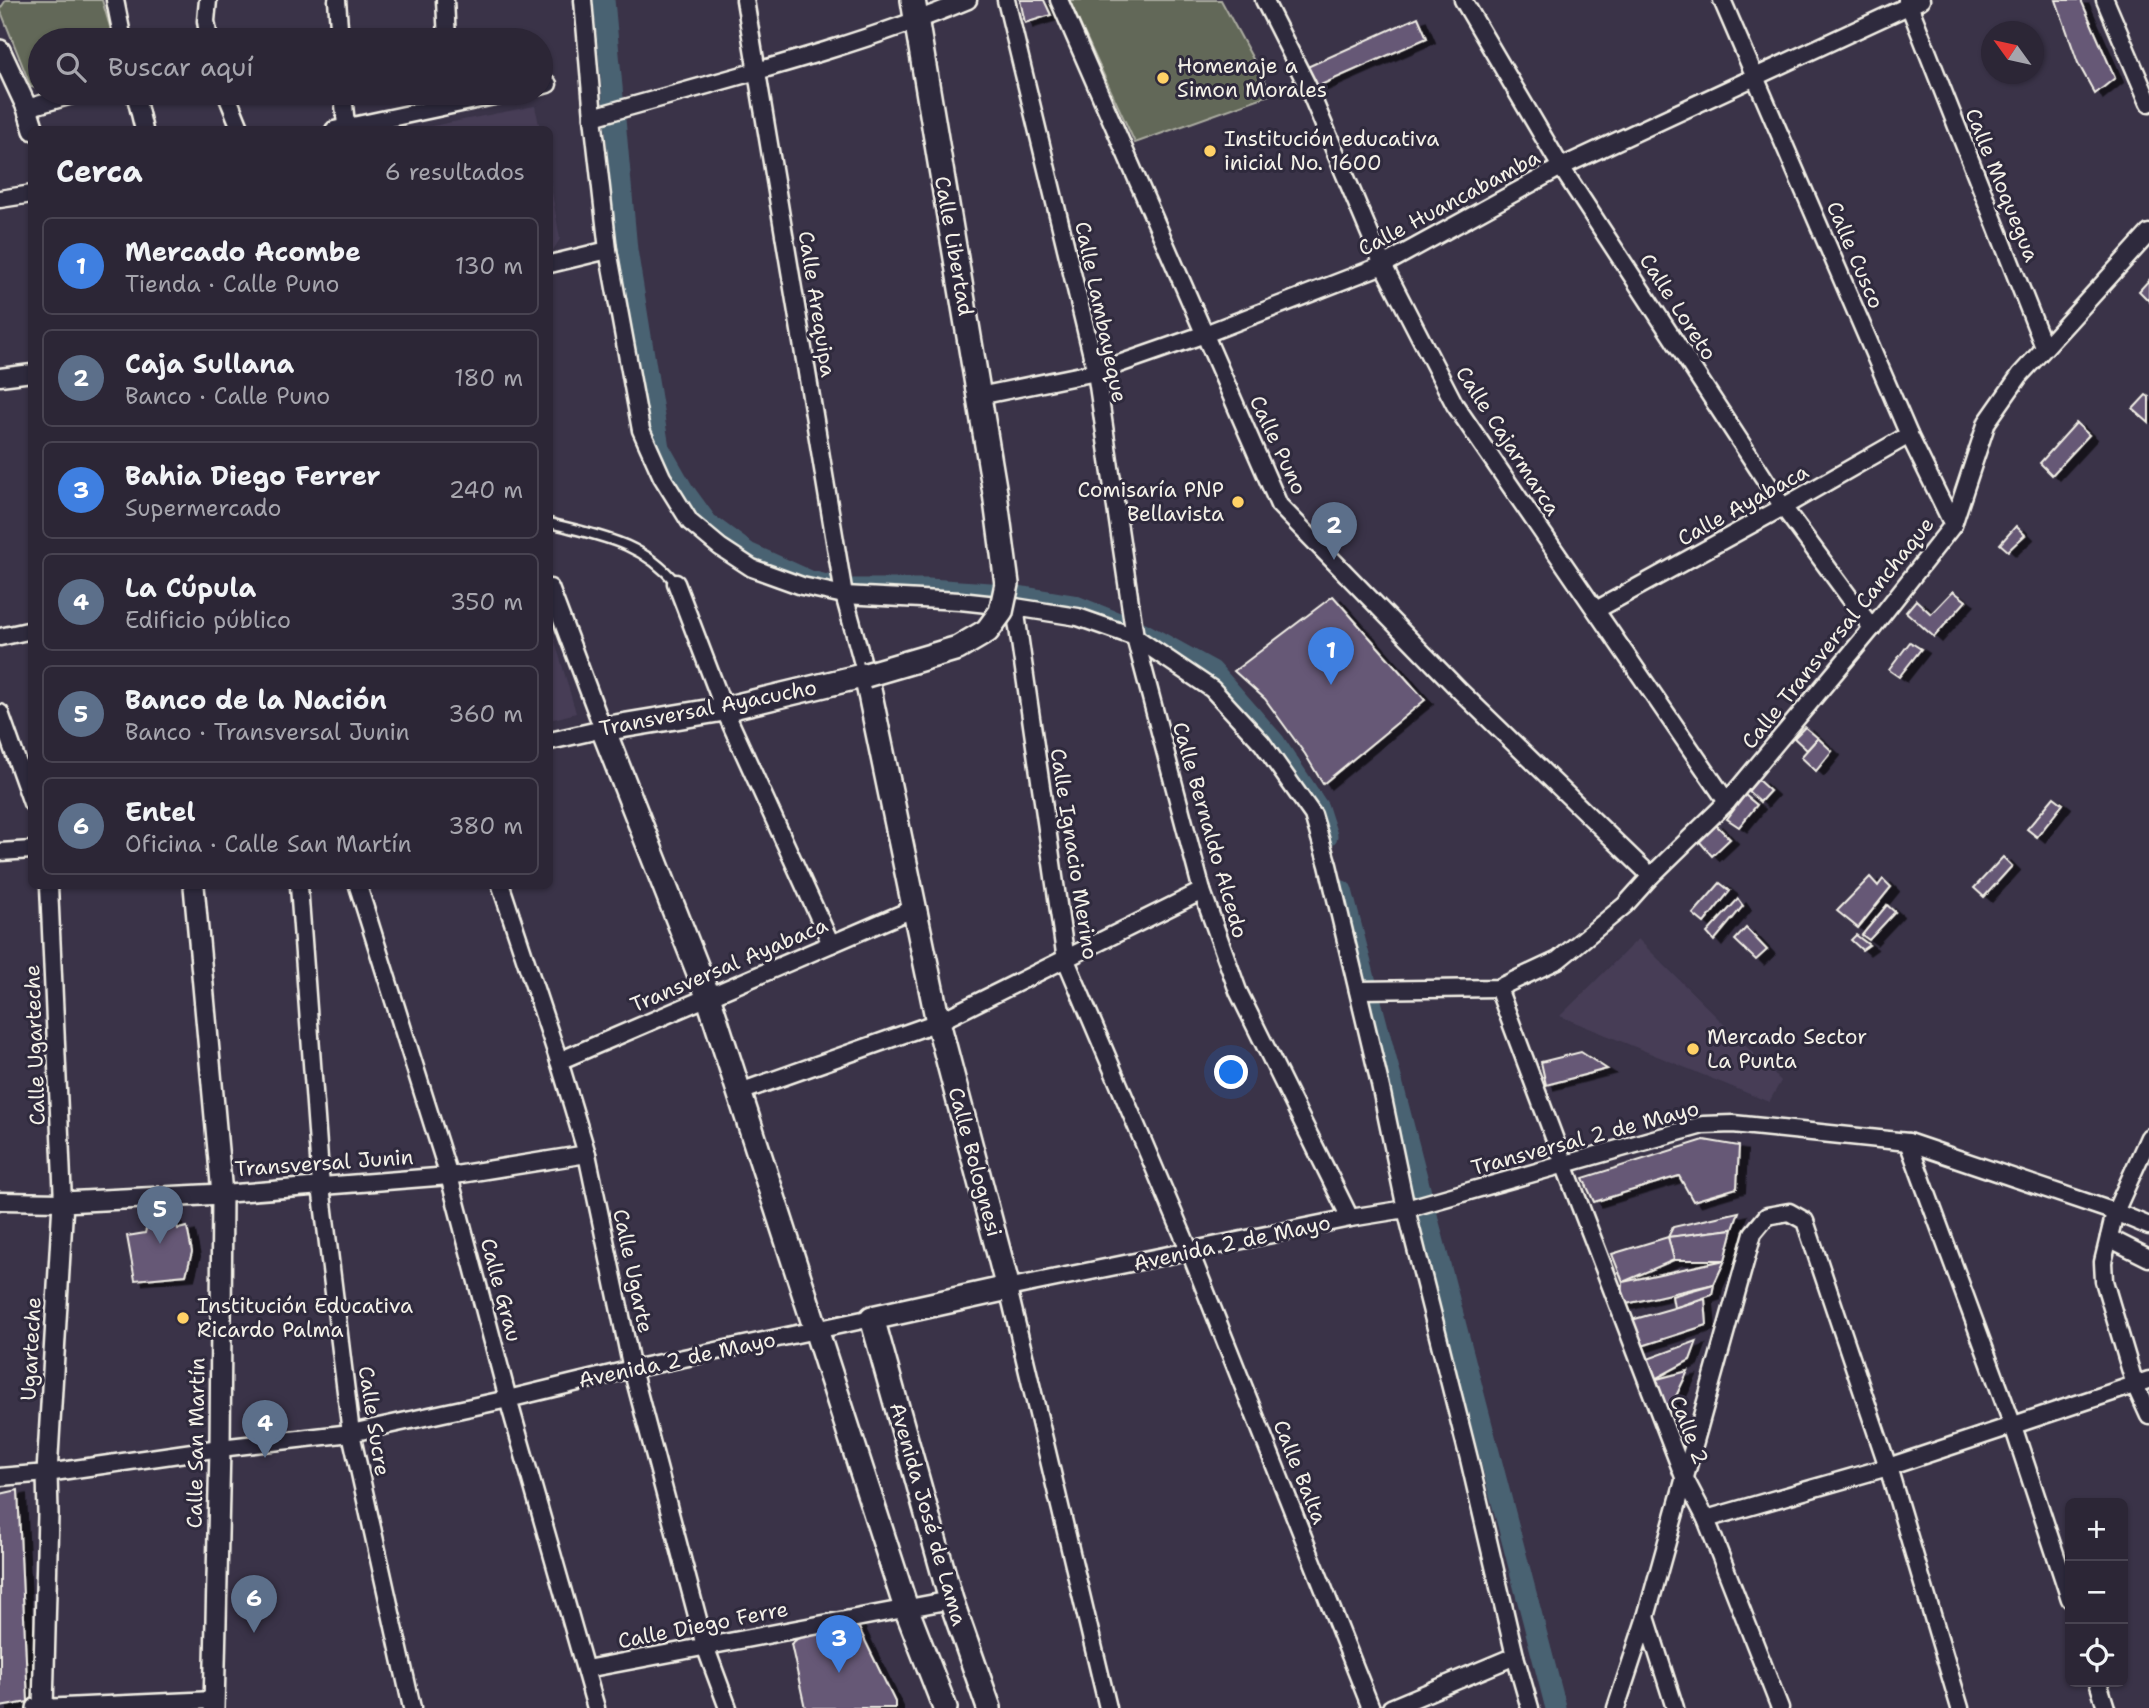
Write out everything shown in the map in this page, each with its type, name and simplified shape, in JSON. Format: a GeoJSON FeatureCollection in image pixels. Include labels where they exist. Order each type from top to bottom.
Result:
{"type":"FeatureCollection","features":[{"type":"Feature","properties":{"kind":"main road","name":"Calle Libertad"},"geometry":{"type":"LineString","coordinates":[[915,11],[995,493]]}},
{"type":"Feature","properties":{"kind":"main road","name":"Transversal Ayacucho"},"geometry":{"type":"LineString","coordinates":[[603,729],[723,709],[866,675],[958,648],[987,631],[1001,611],[1007,584],[995,493]]}},
{"type":"Feature","properties":{"kind":"main road","name":"Calle Bolognesi"},"geometry":{"type":"LineString","coordinates":[[866,675],[938,1023],[1009,1288]]}},
{"type":"Feature","properties":{"kind":"main road"},"geometry":{"type":"LineString","coordinates":[[603,729],[708,996],[906,1608],[945,1708]]}},
{"type":"Feature","properties":{"kind":"main road","name":"Avenida 2 de Mayo"},"geometry":{"type":"LineString","coordinates":[[872,1318],[1009,1288]]}},
{"type":"Feature","properties":{"kind":"main road","name":"Avenida José de Lama"},"geometry":{"type":"LineString","coordinates":[[872,1318],[951,1601],[989,1708]]}},
{"type":"Feature","properties":{"kind":"street"},"geometry":{"type":"LineString","coordinates":[[115,0],[121,28]]}},
{"type":"Feature","properties":{"kind":"street"},"geometry":{"type":"LineString","coordinates":[[207,28],[208,0]]}},
{"type":"Feature","properties":{"kind":"street"},"geometry":{"type":"LineString","coordinates":[[337,0],[339,28]]}},
{"type":"Feature","properties":{"kind":"street"},"geometry":{"type":"LineString","coordinates":[[444,0],[446,28]]}},
{"type":"Feature","properties":{"kind":"street"},"geometry":{"type":"LineString","coordinates":[[583,0],[608,250],[641,430],[662,477],[690,523],[752,568],[802,586],[844,595],[960,601],[1015,607],[1078,617],[1135,637],[1212,689],[1262,743],[1312,815],[1328,865],[1515,1656],[1530,1708]]}},
{"type":"Feature","properties":{"kind":"street","name":"Calle Arequipa"},"geometry":{"type":"LineString","coordinates":[[745,0],[849,615]]}},
{"type":"Feature","properties":{"kind":"street"},"geometry":{"type":"LineString","coordinates":[[593,117],[757,70],[915,11],[968,0]]}},
{"type":"Feature","properties":{"kind":"street","name":"Calle Lambayeque"},"geometry":{"type":"LineString","coordinates":[[1006,0],[1096,372],[1135,637]]}},
{"type":"Feature","properties":{"kind":"street","name":"Calle Puno"},"geometry":{"type":"LineString","coordinates":[[1059,0],[1279,505],[1460,691],[1651,876]]}},
{"type":"Feature","properties":{"kind":"street","name":"Calle Cajarmarca"},"geometry":{"type":"LineString","coordinates":[[1264,0],[1307,85],[1383,265],[1455,405],[1727,802]]}},
{"type":"Feature","properties":{"kind":"street","name":"Calle Loreto"},"geometry":{"type":"LineString","coordinates":[[1463,0],[1561,167],[1783,508],[1872,628]]}},
{"type":"Feature","properties":{"kind":"street","name":"Calle Cusco"},"geometry":{"type":"LineString","coordinates":[[1722,0],[1909,435],[1953,525]]}},
{"type":"Feature","properties":{"kind":"street"},"geometry":{"type":"LineString","coordinates":[[2105,0],[2149,103]]}},
{"type":"Feature","properties":{"kind":"street","name":"Calle Huancabamba"},"geometry":{"type":"LineString","coordinates":[[979,396],[1096,372],[1205,334],[1383,265],[1561,167],[1912,2]]}},
{"type":"Feature","properties":{"kind":"street","name":"Calle Moquegua"},"geometry":{"type":"LineString","coordinates":[[1912,2],[2044,347]]}},
{"type":"Feature","properties":{"kind":"street"},"geometry":{"type":"LineString","coordinates":[[0,50],[33,126]]}},
{"type":"Feature","properties":{"kind":"street"},"geometry":{"type":"LineString","coordinates":[[27,108],[37,105]]}},
{"type":"Feature","properties":{"kind":"street"},"geometry":{"type":"LineString","coordinates":[[138,105],[143,126]]}},
{"type":"Feature","properties":{"kind":"street"},"geometry":{"type":"LineString","coordinates":[[231,105],[239,126]]}},
{"type":"Feature","properties":{"kind":"street"},"geometry":{"type":"LineString","coordinates":[[340,126],[342,105]]}},
{"type":"Feature","properties":{"kind":"street"},"geometry":{"type":"LineString","coordinates":[[348,126],[427,105]]}},
{"type":"Feature","properties":{"kind":"street"},"geometry":{"type":"LineString","coordinates":[[0,199],[28,195]]}},
{"type":"Feature","properties":{"kind":"street","name":"Calle Transversal Canchaque"},"geometry":{"type":"LineString","coordinates":[[1498,988],[1558,960],[1625,905],[1727,802],[1872,628],[1953,525],[1987,422],[2020,375],[2149,233]]}},
{"type":"Feature","properties":{"kind":"street"},"geometry":{"type":"LineString","coordinates":[[553,263],[608,250]]}},
{"type":"Feature","properties":{"kind":"street"},"geometry":{"type":"LineString","coordinates":[[0,377],[28,374]]}},
{"type":"Feature","properties":{"kind":"street","name":"Calle Ayabaca"},"geometry":{"type":"LineString","coordinates":[[1596,610],[1783,508],[1909,435]]}},
{"type":"Feature","properties":{"kind":"street"},"geometry":{"type":"LineString","coordinates":[[676,583],[723,709],[831,944]]}},
{"type":"Feature","properties":{"kind":"street"},"geometry":{"type":"LineString","coordinates":[[553,596],[603,729]]}},
{"type":"Feature","properties":{"kind":"street","name":"Calle Ignacio Merino"},"geometry":{"type":"LineString","coordinates":[[1015,607],[1066,960],[1190,1252]]}},
{"type":"Feature","properties":{"kind":"street","name":"Calle Bolognesi"},"geometry":{"type":"LineString","coordinates":[[849,615],[866,675]]}},
{"type":"Feature","properties":{"kind":"street"},"geometry":{"type":"LineString","coordinates":[[0,637],[28,631]]}},
{"type":"Feature","properties":{"kind":"street","name":"Calle Bernaldo Alcedo"},"geometry":{"type":"LineString","coordinates":[[1135,637],[1202,891],[1238,991],[1350,1218]]}},
{"type":"Feature","properties":{"kind":"street"},"geometry":{"type":"LineString","coordinates":[[0,713],[28,792]]}},
{"type":"Feature","properties":{"kind":"street","name":"Transversal Ayacucho"},"geometry":{"type":"LineString","coordinates":[[553,740],[603,729]]}},
{"type":"Feature","properties":{"kind":"street"},"geometry":{"type":"LineString","coordinates":[[0,852],[28,850]]}},
{"type":"Feature","properties":{"kind":"street","name":"Calle Ugarteche"},"geometry":{"type":"LineString","coordinates":[[49,889],[63,1202]]}},
{"type":"Feature","properties":{"kind":"street","name":"Calle San Martín"},"geometry":{"type":"LineString","coordinates":[[194,889],[222,1194],[214,1704]]}},
{"type":"Feature","properties":{"kind":"street","name":"Calle Sucre"},"geometry":{"type":"LineString","coordinates":[[299,889],[321,1186],[351,1433],[412,1708]]}},
{"type":"Feature","properties":{"kind":"street","name":"Calle Grau"},"geometry":{"type":"LineString","coordinates":[[359,889],[449,1176],[508,1399],[596,1708]]}},
{"type":"Feature","properties":{"kind":"street","name":"Calle Ugarte"},"geometry":{"type":"LineString","coordinates":[[502,889],[587,1154],[632,1369],[705,1646],[728,1708]]}},
{"type":"Feature","properties":{"kind":"street"},"geometry":{"type":"LineString","coordinates":[[740,1092],[938,1023],[1202,891]]}},
{"type":"Feature","properties":{"kind":"street","name":"Transversal Ayabaca"},"geometry":{"type":"LineString","coordinates":[[559,1061],[915,908]]}},
{"type":"Feature","properties":{"kind":"street"},"geometry":{"type":"LineString","coordinates":[[1358,990],[1498,988]]}},
{"type":"Feature","properties":{"kind":"street","name":"Calle 2"},"geometry":{"type":"LineString","coordinates":[[1498,988],[1684,1477],[1706,1519],[1780,1708]]}},
{"type":"Feature","properties":{"kind":"street","name":"Transversal 2 de Mayo"},"geometry":{"type":"LineString","coordinates":[[1350,1218],[1409,1208],[1703,1125],[1733,1124],[1908,1142],[2149,1226]]}},
{"type":"Feature","properties":{"kind":"street"},"geometry":{"type":"LineString","coordinates":[[2149,1137],[2115,1212],[2103,1262],[2104,1281],[2142,1382],[2149,1416]]}},
{"type":"Feature","properties":{"kind":"street"},"geometry":{"type":"LineString","coordinates":[[1908,1142],[2013,1426],[2065,1584]]}},
{"type":"Feature","properties":{"kind":"street","name":"Transversal Junin"},"geometry":{"type":"LineString","coordinates":[[63,1202],[222,1194],[449,1176],[587,1154]]}},
{"type":"Feature","properties":{"kind":"street"},"geometry":{"type":"LineString","coordinates":[[0,1201],[63,1202]]}},
{"type":"Feature","properties":{"kind":"street","name":"Ugarteche"},"geometry":{"type":"LineString","coordinates":[[41,1708],[47,1473],[63,1202]]}},
{"type":"Feature","properties":{"kind":"street"},"geometry":{"type":"LineString","coordinates":[[1616,1708],[1646,1617],[1753,1233],[1767,1216],[1789,1212],[1805,1220],[1888,1467],[1961,1708]]}},
{"type":"Feature","properties":{"kind":"street","name":"Avenida 2 de Mayo"},"geometry":{"type":"LineString","coordinates":[[1009,1288],[1350,1218]]}},
{"type":"Feature","properties":{"kind":"street"},"geometry":{"type":"LineString","coordinates":[[2109,1238],[2149,1258]]}},
{"type":"Feature","properties":{"kind":"street","name":"Calle Balta"},"geometry":{"type":"LineString","coordinates":[[1190,1252],[1371,1708]]}},
{"type":"Feature","properties":{"kind":"street","name":"Calle Bolognesi"},"geometry":{"type":"LineString","coordinates":[[1009,1288],[1108,1708]]}},
{"type":"Feature","properties":{"kind":"street","name":"Avenida 2 de Mayo"},"geometry":{"type":"LineString","coordinates":[[0,1477],[351,1433],[872,1318]]}},
{"type":"Feature","properties":{"kind":"street"},"geometry":{"type":"LineString","coordinates":[[1706,1519],[1888,1467],[2142,1382]]}},
{"type":"Feature","properties":{"kind":"street","name":"Calle Diego Ferre"},"geometry":{"type":"LineString","coordinates":[[586,1669],[951,1601]]}},
{"type":"Feature","properties":{"kind":"street"},"geometry":{"type":"LineString","coordinates":[[1646,1617],[1675,1708]]}},
{"type":"Feature","properties":{"kind":"street"},"geometry":{"type":"LineString","coordinates":[[1391,1708],[1515,1656]]}},
{"type":"Feature","properties":{"kind":"street"},"geometry":{"type":"LineString","coordinates":[[2100,1687],[2106,1708]]}},
{"type":"Feature","properties":{"kind":"street"},"geometry":{"type":"LineString","coordinates":[[41,1708],[214,1704]]}},
{"type":"Feature","properties":{"kind":"lane"},"geometry":{"type":"LineString","coordinates":[[553,524],[620,541],[654,561],[676,583]]}},
{"type":"Feature","properties":{"kind":"shaded area"},"geometry":{"type":"Polygon","coordinates":[[[535,106],[539,126],[432,126],[535,106]]]}},
{"type":"Feature","properties":{"kind":"shaded area"},"geometry":{"type":"Polygon","coordinates":[[[553,198],[560,239],[553,250],[553,198]]]}},
{"type":"Feature","properties":{"kind":"shaded area"},"geometry":{"type":"Polygon","coordinates":[[[553,634],[576,713],[553,719],[553,634]]]}},
{"type":"Feature","properties":{"kind":"shaded area","name":"Mercado Sector La Punta"},"geometry":{"type":"Polygon","coordinates":[[[1638,939],[1781,1081],[1769,1102],[1560,1016],[1638,939]]]}},
{"type":"Feature","properties":{"kind":"green space"},"geometry":{"type":"Polygon","coordinates":[[[6,0],[102,0],[110,28],[28,28],[28,79],[0,9],[6,0]]]}},
{"type":"Feature","properties":{"kind":"green space"},"geometry":{"type":"Polygon","coordinates":[[[1069,0],[1221,0],[1272,94],[1135,143],[1069,0]]]}},
{"type":"Feature","properties":{"kind":"building"},"geometry":{"type":"Polygon","coordinates":[[[1020,0],[1044,0],[1051,15],[1025,23],[1020,0]]]}},
{"type":"Feature","properties":{"kind":"building"},"geometry":{"type":"Polygon","coordinates":[[[2056,0],[2081,0],[2115,78],[2095,94],[2078,63],[2056,0]]]}},
{"type":"Feature","properties":{"kind":"building"},"geometry":{"type":"Polygon","coordinates":[[[1418,17],[1427,38],[1314,88],[1305,68],[1418,17]]]}},
{"type":"Feature","properties":{"kind":"building"},"geometry":{"type":"Polygon","coordinates":[[[2149,280],[2149,301],[2139,291],[2149,280]]]}},
{"type":"Feature","properties":{"kind":"building"},"geometry":{"type":"Polygon","coordinates":[[[2146,395],[2149,397],[2149,423],[2133,409],[2146,395]]]}},
{"type":"Feature","properties":{"kind":"building"},"geometry":{"type":"Polygon","coordinates":[[[2076,423],[2089,435],[2052,475],[2040,463],[2076,423]]]}},
{"type":"Feature","properties":{"kind":"building"},"geometry":{"type":"Polygon","coordinates":[[[2016,526],[2025,535],[2008,551],[2000,544],[2016,526]]]}},
{"type":"Feature","properties":{"kind":"building"},"geometry":{"type":"Polygon","coordinates":[[[1953,591],[1966,601],[1934,637],[1906,612],[1916,600],[1931,614],[1953,591]]]}},
{"type":"Feature","properties":{"kind":"building"},"geometry":{"type":"Polygon","coordinates":[[[1333,596],[1425,700],[1323,784],[1265,699],[1234,671],[1333,596]]]}},
{"type":"Feature","properties":{"kind":"building"},"geometry":{"type":"Polygon","coordinates":[[[1910,642],[1921,649],[1899,677],[1889,670],[1910,642]]]}},
{"type":"Feature","properties":{"kind":"building"},"geometry":{"type":"Polygon","coordinates":[[[1805,727],[1818,738],[1807,750],[1794,738],[1805,727]]]}},
{"type":"Feature","properties":{"kind":"building"},"geometry":{"type":"Polygon","coordinates":[[[1818,738],[1832,751],[1816,771],[1801,757],[1818,738]]]}},
{"type":"Feature","properties":{"kind":"building"},"geometry":{"type":"Polygon","coordinates":[[[1758,780],[1770,791],[1760,802],[1748,791],[1758,780]]]}},
{"type":"Feature","properties":{"kind":"building"},"geometry":{"type":"Polygon","coordinates":[[[1745,795],[1757,805],[1739,827],[1727,819],[1745,795]]]}},
{"type":"Feature","properties":{"kind":"building"},"geometry":{"type":"Polygon","coordinates":[[[2054,797],[2063,804],[2037,837],[2027,829],[2054,797]]]}},
{"type":"Feature","properties":{"kind":"building"},"geometry":{"type":"Polygon","coordinates":[[[1714,823],[1730,839],[1712,856],[1699,841],[1714,823]]]}},
{"type":"Feature","properties":{"kind":"building"},"geometry":{"type":"Polygon","coordinates":[[[2003,857],[2012,866],[1984,897],[1974,888],[2003,857]]]}},
{"type":"Feature","properties":{"kind":"building"},"geometry":{"type":"Polygon","coordinates":[[[1870,877],[1878,886],[1883,879],[1891,887],[1858,928],[1837,911],[1870,877]]]}},
{"type":"Feature","properties":{"kind":"building"},"geometry":{"type":"Polygon","coordinates":[[[1720,883],[1730,891],[1704,923],[1693,914],[1720,883]]]}},
{"type":"Feature","properties":{"kind":"building"},"geometry":{"type":"Polygon","coordinates":[[[1738,899],[1743,906],[1714,941],[1707,933],[1738,899]]]}},
{"type":"Feature","properties":{"kind":"building"},"geometry":{"type":"Polygon","coordinates":[[[1887,905],[1895,912],[1869,940],[1862,935],[1887,905]]]}},
{"type":"Feature","properties":{"kind":"building"},"geometry":{"type":"Polygon","coordinates":[[[1746,928],[1767,950],[1756,960],[1735,940],[1746,928]]]}},
{"type":"Feature","properties":{"kind":"building"},"geometry":{"type":"Polygon","coordinates":[[[1856,935],[1869,945],[1862,950],[1851,940],[1856,935]]]}},
{"type":"Feature","properties":{"kind":"building"},"geometry":{"type":"Polygon","coordinates":[[[1581,1052],[1607,1069],[1546,1085],[1541,1062],[1581,1052]]]}},
{"type":"Feature","properties":{"kind":"building"},"geometry":{"type":"Polygon","coordinates":[[[1704,1140],[1739,1146],[1737,1188],[1693,1201],[1679,1176],[1594,1202],[1583,1178],[1704,1140]]]}},
{"type":"Feature","properties":{"kind":"building"},"geometry":{"type":"Polygon","coordinates":[[[1739,1212],[1733,1229],[1668,1237],[1673,1227],[1739,1212]]]}},
{"type":"Feature","properties":{"kind":"building"},"geometry":{"type":"Polygon","coordinates":[[[175,1220],[178,1229],[187,1227],[192,1252],[186,1275],[135,1280],[127,1236],[145,1233],[148,1222],[175,1220]]]}},
{"type":"Feature","properties":{"kind":"building"},"geometry":{"type":"Polygon","coordinates":[[[1733,1229],[1725,1260],[1674,1260],[1668,1237],[1733,1229]]]}},
{"type":"Feature","properties":{"kind":"building"},"geometry":{"type":"Polygon","coordinates":[[[1668,1237],[1674,1260],[1623,1282],[1612,1254],[1668,1237]]]}},
{"type":"Feature","properties":{"kind":"building"},"geometry":{"type":"Polygon","coordinates":[[[1725,1260],[1714,1284],[1622,1305],[1623,1282],[1725,1260]]]}},
{"type":"Feature","properties":{"kind":"building"},"geometry":{"type":"Polygon","coordinates":[[[1714,1284],[1712,1295],[1674,1308],[1672,1296],[1714,1284]]]}},
{"type":"Feature","properties":{"kind":"building"},"geometry":{"type":"Polygon","coordinates":[[[1705,1299],[1707,1325],[1639,1347],[1628,1321],[1705,1299]]]}},
{"type":"Feature","properties":{"kind":"building"},"geometry":{"type":"Polygon","coordinates":[[[1697,1341],[1690,1360],[1653,1380],[1645,1360],[1697,1341]]]}},
{"type":"Feature","properties":{"kind":"building"},"geometry":{"type":"Polygon","coordinates":[[[1688,1371],[1667,1415],[1653,1380],[1688,1371]]]}},
{"type":"Feature","properties":{"kind":"building"},"geometry":{"type":"Polygon","coordinates":[[[18,1490],[28,1702],[0,1707],[0,1494],[18,1490]]]}},
{"type":"Feature","properties":{"kind":"building"},"geometry":{"type":"Polygon","coordinates":[[[856,1622],[895,1702],[895,1708],[805,1708],[791,1644],[806,1632],[856,1622]]]}},
{"type":"Feature","properties":{"kind":"waterway"},"geometry":{"type":"LineString","coordinates":[[604,0],[627,250],[659,448],[683,490],[707,523],[748,553],[810,581],[843,589],[928,589],[1006,594],[1073,605],[1141,632],[1212,671],[1275,743],[1318,808],[1327,836]]}},
{"type":"Feature","properties":{"kind":"waterway"},"geometry":{"type":"LineString","coordinates":[[1342,891],[1556,1708]]}},
{"type":"Feature","properties":{"kind":"place","name":"Homenaje a Simon Morales"},"geometry":{"type":"Point","coordinates":[1163,78]}},
{"type":"Feature","properties":{"kind":"place","name":"Institución educativa inicial No. 1600"},"geometry":{"type":"Point","coordinates":[1210,151]}},
{"type":"Feature","properties":{"kind":"place","name":"Comisaría PNP Bellavista"},"geometry":{"type":"Point","coordinates":[1238,502]}},
{"type":"Feature","properties":{"kind":"place","name":"Caja Sullana"},"geometry":{"type":"Point","coordinates":[1334,560]}},
{"type":"Feature","properties":{"kind":"place","name":"Mercado Acombe"},"geometry":{"type":"Point","coordinates":[1331,685]}},
{"type":"Feature","properties":{"kind":"place","name":"Mercado Sector La Punta"},"geometry":{"type":"Point","coordinates":[1693,1049]}},
{"type":"Feature","properties":{"kind":"place","name":"Banco de la Nación"},"geometry":{"type":"Point","coordinates":[160,1244]}},
{"type":"Feature","properties":{"kind":"place","name":"Institución Educativa Ricardo Palma"},"geometry":{"type":"Point","coordinates":[183,1318]}},
{"type":"Feature","properties":{"kind":"place","name":"La Cúpula"},"geometry":{"type":"Point","coordinates":[265,1458]}},
{"type":"Feature","properties":{"kind":"place","name":"Entel"},"geometry":{"type":"Point","coordinates":[254,1633]}},
{"type":"Feature","properties":{"kind":"place","name":"Bahia Diego Ferrer"},"geometry":{"type":"Point","coordinates":[839,1673]}}]}
